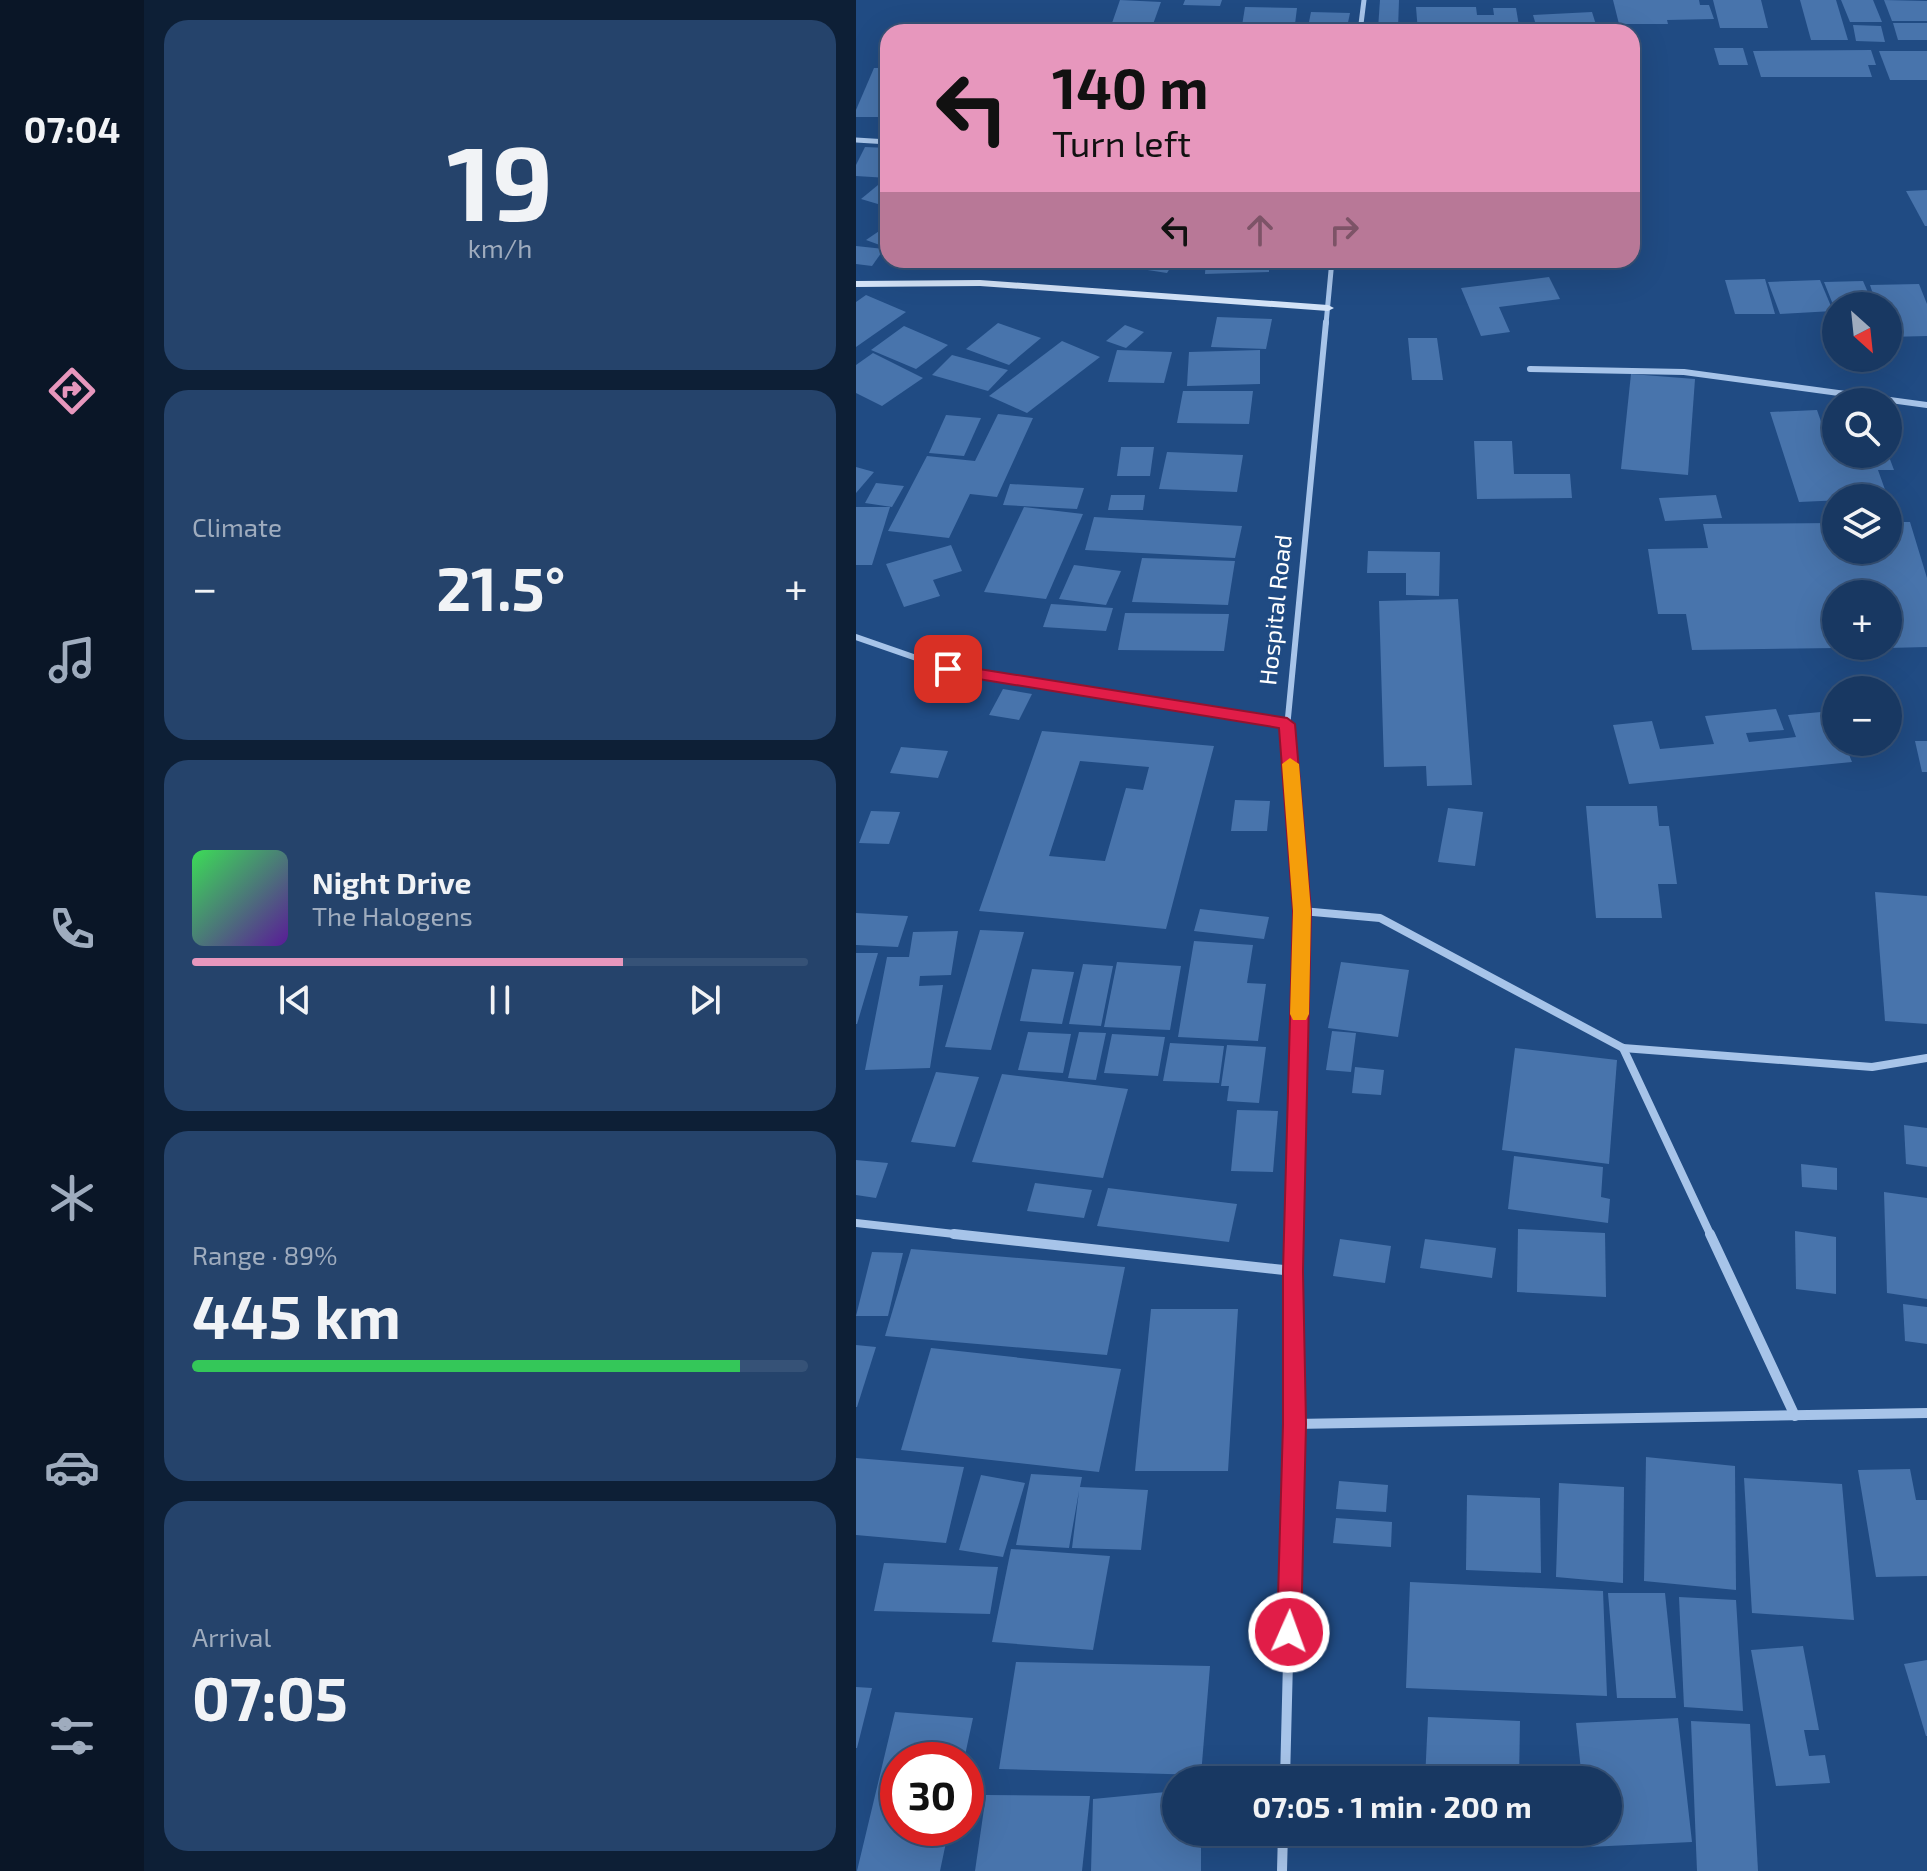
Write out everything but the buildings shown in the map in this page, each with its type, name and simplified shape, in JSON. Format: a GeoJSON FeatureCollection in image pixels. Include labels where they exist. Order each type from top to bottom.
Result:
{"type":"FeatureCollection","features":[{"type":"Feature","properties":{"kind":"street"},"geometry":{"type":"LineString","coordinates":[[1361,24],[1364,0]]}},
{"type":"Feature","properties":{"kind":"street"},"geometry":{"type":"LineString","coordinates":[[856,140],[880,142]]}},
{"type":"Feature","properties":{"kind":"street","name":"Hospital Road"},"geometry":{"type":"LineString","coordinates":[[1285,1766],[1302,911],[1287,724],[1331,268]]}},
{"type":"Feature","properties":{"kind":"street"},"geometry":{"type":"LineString","coordinates":[[856,284],[980,283],[1328,308]]}},
{"type":"Feature","properties":{"kind":"street"},"geometry":{"type":"LineString","coordinates":[[1530,369],[1684,372],[1927,405]]}},
{"type":"Feature","properties":{"kind":"street"},"geometry":{"type":"LineString","coordinates":[[856,637],[948,669],[1287,724]]}},
{"type":"Feature","properties":{"kind":"street"},"geometry":{"type":"LineString","coordinates":[[1302,911],[1380,918],[1623,1048],[1872,1067],[1927,1058]]}},
{"type":"Feature","properties":{"kind":"street"},"geometry":{"type":"LineString","coordinates":[[1623,1048],[1795,1416]]}},
{"type":"Feature","properties":{"kind":"street"},"geometry":{"type":"LineString","coordinates":[[856,1223],[1293,1271]]}},
{"type":"Feature","properties":{"kind":"street"},"geometry":{"type":"LineString","coordinates":[[1294,1424],[1927,1413]]}},
{"type":"Feature","properties":{"kind":"street"},"geometry":{"type":"LineString","coordinates":[[1282,1871],[1283,1846]]}},
{"type":"Feature","properties":{"kind":"slow traffic"},"geometry":{"type":"LineString","coordinates":[[1290,764],[1302,911],[1300,1014]]}},
{"type":"Feature","properties":{"kind":"route"},"geometry":{"type":"LineString","coordinates":[[948,669],[1287,724],[1302,911],[1293,1271],[1294,1424],[1289,1632]]}}]}
